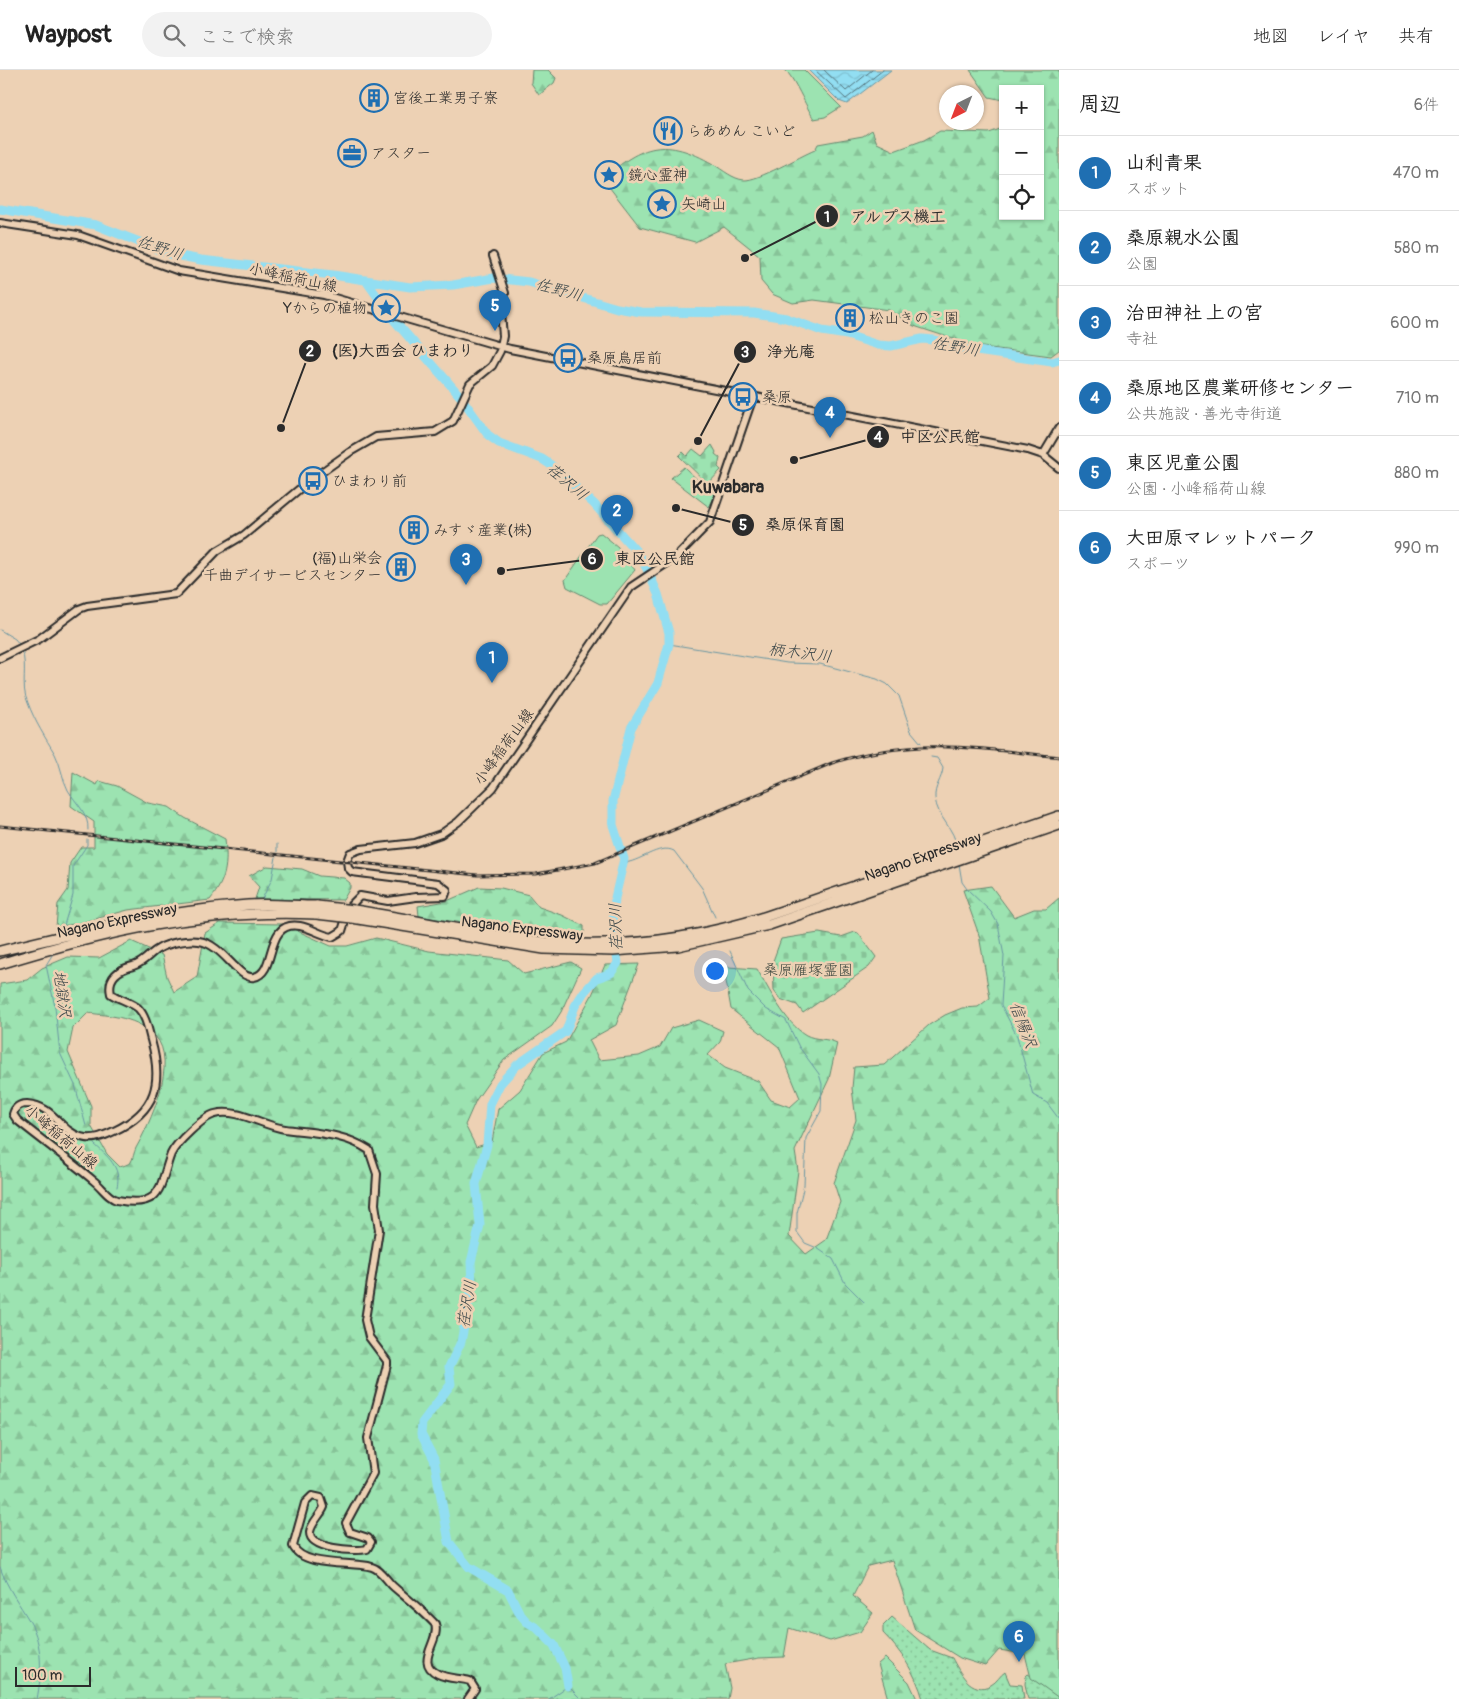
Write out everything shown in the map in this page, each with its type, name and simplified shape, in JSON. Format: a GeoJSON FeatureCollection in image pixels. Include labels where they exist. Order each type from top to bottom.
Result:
{"type":"FeatureCollection","features":[{"type":"Feature","properties":{"kind":"highway","name":"Nagano Expressway"},"geometry":{"type":"LineString","coordinates":[[635,946],[745,923],[1059,816]]}},
{"type":"Feature","properties":{"kind":"highway","name":"Nagano Expressway"},"geometry":{"type":"LineString","coordinates":[[0,951],[142,922],[247,909],[279,908],[353,914],[511,945],[569,947],[635,946],[699,942],[769,925],[1059,824]]}},
{"type":"Feature","properties":{"kind":"highway","name":"Nagano Expressway"},"geometry":{"type":"LineString","coordinates":[[0,964],[142,922]]}},
{"type":"Feature","properties":{"kind":"main road","name":"小峰稲荷山線"},"geometry":{"type":"LineString","coordinates":[[0,223],[99,240],[162,266],[297,289],[501,347],[753,397],[710,522],[676,557],[631,587],[500,780],[458,822],[442,834],[425,841],[362,849],[350,853],[347,861],[348,868],[352,872],[438,883],[447,890],[445,896],[416,896],[388,901],[360,896],[350,906],[342,931],[332,937],[301,926],[288,927],[281,931],[272,944],[266,968],[262,974],[251,978],[239,972],[218,948],[209,943],[186,941],[157,949],[142,962],[119,970],[109,988],[111,994],[132,1004],[144,1016],[157,1063],[156,1084],[147,1106],[133,1120],[114,1131],[87,1139],[74,1134],[52,1113],[36,1105],[22,1104],[17,1106],[13,1114],[17,1120],[116,1200],[140,1201],[153,1196],[162,1186],[174,1150],[199,1124],[214,1114],[234,1114],[284,1129],[321,1132],[346,1139],[369,1150],[377,1174],[375,1204],[379,1230],[365,1320],[370,1337],[387,1361],[387,1365],[368,1438],[373,1473],[346,1523],[350,1532],[368,1538],[371,1542],[367,1549],[360,1551],[334,1548],[314,1540],[311,1536],[311,1527],[324,1507],[321,1498],[312,1496],[305,1503],[293,1546],[300,1554],[330,1563],[368,1566],[380,1572],[394,1588],[409,1598],[435,1624],[437,1629],[427,1655],[427,1663],[436,1674],[470,1681],[474,1684],[475,1689],[468,1699]]}},
{"type":"Feature","properties":{"kind":"main road"},"geometry":{"type":"LineString","coordinates":[[0,658],[39,639],[87,606],[176,594],[217,551],[244,535],[297,490],[365,442],[385,435],[435,432],[453,421],[470,384],[496,360],[501,347],[503,336],[500,322],[505,298],[504,288],[493,256]]}},
{"type":"Feature","properties":{"kind":"main road"},"geometry":{"type":"LineString","coordinates":[[753,397],[1028,450],[1043,455],[1059,468]]}},
{"type":"Feature","properties":{"kind":"main road"},"geometry":{"type":"LineString","coordinates":[[1043,455],[1059,428]]}},
{"type":"Feature","properties":{"kind":"green space"},"geometry":{"type":"Polygon","coordinates":[[[532,70],[548,70],[556,78],[554,83],[539,95],[531,83],[532,70]]]}},
{"type":"Feature","properties":{"kind":"green space"},"geometry":{"type":"Polygon","coordinates":[[[785,70],[804,70],[841,107],[825,117],[814,119],[785,70]]]}},
{"type":"Feature","properties":{"kind":"green space"},"geometry":{"type":"Polygon","coordinates":[[[970,70],[1059,70],[1059,350],[1051,356],[975,346],[914,326],[889,310],[814,300],[793,303],[772,294],[761,281],[760,256],[724,227],[695,242],[640,227],[603,179],[630,158],[655,148],[681,150],[696,155],[732,176],[744,180],[759,177],[779,168],[815,150],[818,144],[863,136],[872,130],[877,143],[894,151],[924,140],[940,131],[989,133],[999,129],[999,220],[1044,220],[1044,85],[999,85],[999,99],[989,97],[984,90],[984,85],[981,85],[970,70]]]}},
{"type":"Feature","properties":{"kind":"green space"},"geometry":{"type":"Polygon","coordinates":[[[712,445],[716,452],[715,454],[720,458],[718,467],[721,470],[708,484],[679,456],[683,452],[687,456],[693,449],[702,456],[712,445]]]}},
{"type":"Feature","properties":{"kind":"green space"},"geometry":{"type":"Polygon","coordinates":[[[684,467],[705,487],[717,492],[709,507],[671,478],[684,467]]]}},
{"type":"Feature","properties":{"kind":"green space"},"geometry":{"type":"Polygon","coordinates":[[[601,533],[618,547],[635,570],[607,604],[600,604],[567,587],[565,580],[597,534],[601,533]]]}},
{"type":"Feature","properties":{"kind":"green space"},"geometry":{"type":"Polygon","coordinates":[[[73,772],[97,785],[99,781],[117,786],[148,803],[169,807],[185,818],[225,839],[225,872],[220,886],[210,900],[128,910],[80,923],[56,927],[58,904],[68,890],[70,863],[81,847],[94,847],[94,822],[71,806],[73,772]]]}},
{"type":"Feature","properties":{"kind":"green space"},"geometry":{"type":"Polygon","coordinates":[[[267,866],[302,869],[319,876],[344,878],[350,883],[350,888],[343,900],[255,899],[259,887],[249,876],[267,866]]]}},
{"type":"Feature","properties":{"kind":"green space"},"geometry":{"type":"Polygon","coordinates":[[[991,886],[1014,917],[1034,909],[1046,909],[1059,898],[1059,1698],[1031,1678],[1025,1654],[999,1650],[985,1666],[960,1658],[915,1630],[892,1560],[868,1566],[853,1596],[873,1613],[860,1632],[830,1641],[789,1628],[784,1657],[759,1658],[725,1664],[730,1688],[728,1699],[0,1699],[0,984],[27,980],[42,968],[68,957],[99,958],[131,941],[162,955],[167,977],[174,992],[197,977],[205,933],[220,923],[282,924],[331,946],[347,946],[376,938],[429,951],[508,960],[524,974],[571,962],[581,968],[561,1012],[552,1026],[504,1060],[476,1100],[465,1125],[476,1147],[492,1142],[498,1109],[520,1090],[543,1053],[566,1042],[592,995],[605,965],[639,964],[616,1025],[589,1040],[599,1060],[639,1056],[660,1047],[671,1028],[699,1020],[723,1031],[720,1042],[708,1055],[725,1068],[758,1081],[771,1100],[790,1107],[800,1098],[779,1047],[731,1009],[726,981],[728,967],[757,969],[784,1014],[798,1030],[810,1037],[837,1043],[829,1079],[795,1151],[798,1171],[789,1236],[806,1254],[826,1240],[840,1202],[834,1183],[856,1120],[852,1088],[854,1067],[884,1065],[929,1025],[945,1015],[962,1008],[978,1007],[990,998],[979,935],[963,890],[991,886]],[[88,1013],[73,1028],[68,1052],[91,1106],[91,1126],[107,1154],[120,1167],[131,1162],[160,1092],[164,1061],[162,1047],[155,1036],[132,1021],[88,1013]]]}},
{"type":"Feature","properties":{"kind":"green space"},"geometry":{"type":"Polygon","coordinates":[[[479,887],[501,888],[529,895],[539,907],[562,915],[584,926],[584,935],[507,930],[419,916],[418,906],[447,901],[479,887]]]}},
{"type":"Feature","properties":{"kind":"green space","name":"桑原雁塚霊園"},"geometry":{"type":"Polygon","coordinates":[[[855,932],[858,933],[876,957],[869,967],[803,1013],[797,1005],[780,999],[774,991],[773,961],[781,939],[819,933],[841,937],[855,932]]]}},
{"type":"Feature","properties":{"kind":"green space"},"geometry":{"type":"Polygon","coordinates":[[[892,1617],[930,1650],[952,1658],[962,1675],[972,1685],[984,1688],[995,1682],[1005,1672],[1010,1684],[1022,1685],[1024,1699],[923,1699],[907,1663],[883,1633],[883,1626],[892,1617]]]}},
{"type":"Feature","properties":{"kind":"green space"},"geometry":{"type":"Polygon","coordinates":[[[885,1658],[909,1682],[917,1699],[888,1699],[878,1664],[885,1658]]]}},
{"type":"Feature","properties":{"kind":"green space"},"geometry":{"type":"Polygon","coordinates":[[[1028,1674],[1059,1694],[1059,1699],[1028,1699],[1025,1684],[1028,1674]]]}},
{"type":"Feature","properties":{"kind":"water"},"geometry":{"type":"Polygon","coordinates":[[[808,70],[891,70],[847,104],[839,101],[808,70]]]}},
{"type":"Feature","properties":{"kind":"waterway","name":"佐野川"},"geometry":{"type":"LineString","coordinates":[[0,209],[96,225],[170,254],[201,260],[333,275],[410,287],[453,285],[494,278],[529,282],[617,308],[641,312],[754,313],[786,318],[822,331],[847,335],[878,345],[891,346],[922,339],[934,340],[970,350],[1052,362],[1059,360]]}},
{"type":"Feature","properties":{"kind":"waterway","name":"荏沢川"},"geometry":{"type":"LineString","coordinates":[[367,282],[394,320],[460,396],[488,435],[499,443],[542,459],[551,465],[594,504],[636,551],[647,569],[658,594],[669,633],[669,644],[658,683],[631,728],[613,801],[613,825],[624,859],[615,898],[613,925],[618,963],[611,973],[597,978],[584,992],[575,1006],[566,1031],[517,1065],[500,1084],[490,1104],[487,1145],[476,1184],[480,1225],[471,1262],[472,1286],[461,1342],[449,1367],[451,1384],[422,1423],[421,1434],[434,1459],[449,1542],[469,1567],[508,1590],[520,1614],[554,1645],[565,1668],[568,1686]]}},
{"type":"Feature","properties":{"kind":"waterway","name":"地獄沢"},"geometry":{"type":"LineString","coordinates":[[0,630],[15,639],[19,644]]}},
{"type":"Feature","properties":{"kind":"waterway","name":"柄木沢川"},"geometry":{"type":"LineString","coordinates":[[669,644],[787,663],[820,664],[877,679],[887,684],[899,696],[911,731],[921,743]]}},
{"type":"Feature","properties":{"kind":"waterway","name":"地獄沢"},"geometry":{"type":"LineString","coordinates":[[22,650],[25,690],[28,703],[57,758],[68,790],[84,814],[88,830]]}},
{"type":"Feature","properties":{"kind":"waterway","name":"柄木沢川"},"geometry":{"type":"LineString","coordinates":[[931,757],[937,758],[943,768],[936,790],[936,805],[956,841],[957,848]]}},
{"type":"Feature","properties":{"kind":"waterway","name":"地獄沢"},"geometry":{"type":"LineString","coordinates":[[62,932],[73,895],[73,866],[87,845],[87,839]]}},
{"type":"Feature","properties":{"kind":"waterway"},"geometry":{"type":"LineString","coordinates":[[277,844],[277,852]]}},
{"type":"Feature","properties":{"kind":"waterway"},"geometry":{"type":"LineString","coordinates":[[623,863],[636,860],[662,849],[674,851],[702,888],[715,917]]}},
{"type":"Feature","properties":{"kind":"waterway"},"geometry":{"type":"LineString","coordinates":[[262,899],[272,879],[276,857]]}},
{"type":"Feature","properties":{"kind":"waterway","name":"信陽沢"},"geometry":{"type":"LineString","coordinates":[[959,864],[962,882],[991,912],[998,924],[1004,956],[1001,1005],[1017,1036],[1033,1095],[1047,1103],[1059,1119]]}},
{"type":"Feature","properties":{"kind":"waterway"},"geometry":{"type":"LineString","coordinates":[[730,951],[748,991],[766,1009],[786,1020],[799,1047],[819,1074],[822,1084],[821,1111],[806,1138],[804,1185],[797,1213],[797,1232],[805,1243],[817,1248],[833,1259],[845,1283],[864,1302]]}},
{"type":"Feature","properties":{"kind":"waterway","name":"地獄沢"},"geometry":{"type":"LineString","coordinates":[[54,952],[46,965],[55,1007],[60,1053],[75,1085],[86,1126]]}},
{"type":"Feature","properties":{"kind":"waterway","name":"地獄沢"},"geometry":{"type":"LineString","coordinates":[[94,1144],[112,1162],[117,1174],[117,1187]]}},
{"type":"Feature","properties":{"kind":"waterway"},"geometry":{"type":"LineString","coordinates":[[0,1567],[10,1589],[30,1622],[37,1640],[40,1660],[40,1680],[37,1699]]}},
{"type":"Feature","properties":{"kind":"waterway","name":"荏沢川"},"geometry":{"type":"LineString","coordinates":[[549,1699],[568,1686],[581,1699]]}},
{"type":"Feature","properties":{"kind":"railway"},"geometry":{"type":"LineString","coordinates":[[0,826],[477,875],[536,874],[595,863],[832,763],[862,755],[918,747],[945,747],[1000,750],[1059,757]]}},
{"type":"Feature","properties":{"kind":"place","name":"宮後工業男子寮"},"geometry":{"type":"Point","coordinates":[374,98]}},
{"type":"Feature","properties":{"kind":"place","name":"らあめん こいど"},"geometry":{"type":"Point","coordinates":[668,131]}},
{"type":"Feature","properties":{"kind":"place","name":"アスター"},"geometry":{"type":"Point","coordinates":[352,153]}},
{"type":"Feature","properties":{"kind":"place","name":"鏡心霊神"},"geometry":{"type":"Point","coordinates":[609,175]}},
{"type":"Feature","properties":{"kind":"place","name":"矢崎山"},"geometry":{"type":"Point","coordinates":[662,204]}},
{"type":"Feature","properties":{"kind":"place","name":"アルプス機工"},"geometry":{"type":"Point","coordinates":[745,258]}},
{"type":"Feature","properties":{"kind":"place","name":"Yからの植物"},"geometry":{"type":"Point","coordinates":[386,308]}},
{"type":"Feature","properties":{"kind":"place","name":"松山きのこ園"},"geometry":{"type":"Point","coordinates":[850,318]}},
{"type":"Feature","properties":{"kind":"place","name":"東区児童公園"},"geometry":{"type":"Point","coordinates":[495,331]}},
{"type":"Feature","properties":{"kind":"place","name":"桑原鳥居前"},"geometry":{"type":"Point","coordinates":[568,358]}},
{"type":"Feature","properties":{"kind":"place","name":"桑原"},"geometry":{"type":"Point","coordinates":[743,397]}},
{"type":"Feature","properties":{"kind":"place","name":"(医)大西会 ひまわり"},"geometry":{"type":"Point","coordinates":[281,428]}},
{"type":"Feature","properties":{"kind":"place","name":"桑原地区農業研修センター"},"geometry":{"type":"Point","coordinates":[830,438]}},
{"type":"Feature","properties":{"kind":"place","name":"浄光庵"},"geometry":{"type":"Point","coordinates":[698,441]}},
{"type":"Feature","properties":{"kind":"place","name":"中区公民館"},"geometry":{"type":"Point","coordinates":[794,460]}},
{"type":"Feature","properties":{"kind":"place","name":"ひまわり前"},"geometry":{"type":"Point","coordinates":[313,481]}},
{"type":"Feature","properties":{"kind":"place","name":"桑原保育園"},"geometry":{"type":"Point","coordinates":[676,508]}},
{"type":"Feature","properties":{"kind":"place","name":"みすゞ産業(株)"},"geometry":{"type":"Point","coordinates":[414,530]}},
{"type":"Feature","properties":{"kind":"place","name":"桑原親水公園"},"geometry":{"type":"Point","coordinates":[617,536]}},
{"type":"Feature","properties":{"kind":"place","name":"(福)山栄会 千曲デイサービスセンター"},"geometry":{"type":"Point","coordinates":[401,567]}},
{"type":"Feature","properties":{"kind":"place","name":"東区公民館"},"geometry":{"type":"Point","coordinates":[501,571]}},
{"type":"Feature","properties":{"kind":"place","name":"治田神社 上の宮"},"geometry":{"type":"Point","coordinates":[466,585]}},
{"type":"Feature","properties":{"kind":"place","name":"山利青果"},"geometry":{"type":"Point","coordinates":[492,683]}},
{"type":"Feature","properties":{"kind":"place","name":"大田原マレットパーク"},"geometry":{"type":"Point","coordinates":[1019,1662]}},
{"type":"Feature","properties":{"kind":"district","name":"Kuwabara"},"geometry":{"type":"Point","coordinates":[728,487]}}]}
